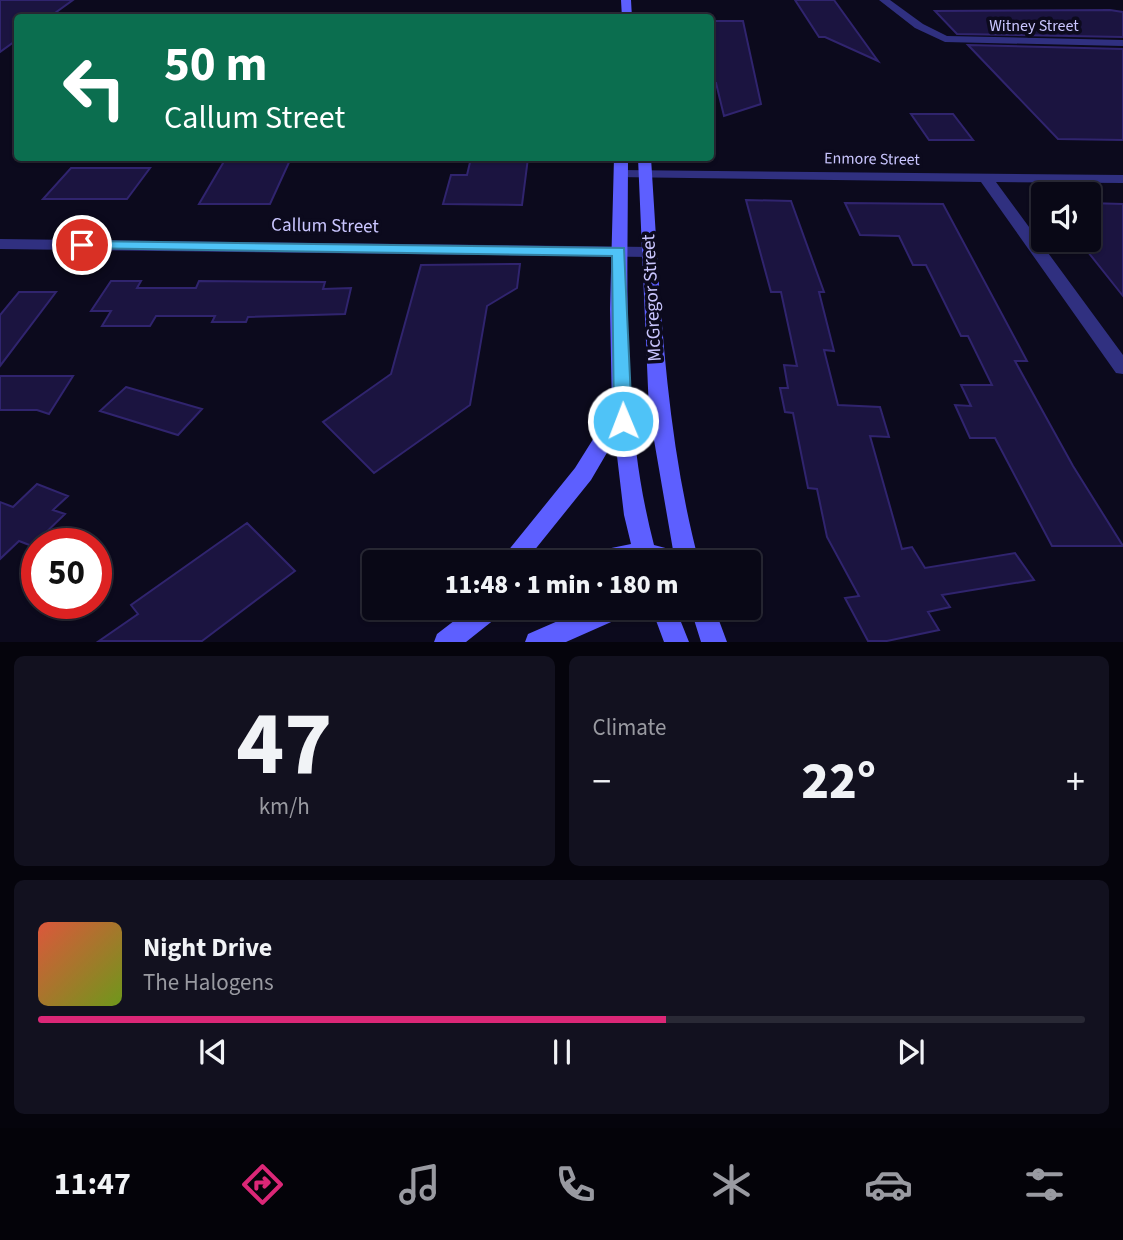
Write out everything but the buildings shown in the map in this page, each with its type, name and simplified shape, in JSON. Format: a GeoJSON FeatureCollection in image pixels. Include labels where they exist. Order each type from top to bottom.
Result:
{"type":"FeatureCollection","features":[{"type":"Feature","properties":{"kind":"main road","name":"McGregor Street"},"geometry":{"type":"LineString","coordinates":[[620,166],[623,409],[630,493],[644,550]]}},
{"type":"Feature","properties":{"kind":"main road","name":"McGregor Street"},"geometry":{"type":"LineString","coordinates":[[645,166],[659,411],[673,504],[684,550]]}},
{"type":"Feature","properties":{"kind":"main road"},"geometry":{"type":"LineString","coordinates":[[521,550],[583,474],[623,409]]}},
{"type":"Feature","properties":{"kind":"main road"},"geometry":{"type":"LineString","coordinates":[[445,642],[463,620]]}},
{"type":"Feature","properties":{"kind":"main road"},"geometry":{"type":"LineString","coordinates":[[445,642],[474,620]]}},
{"type":"Feature","properties":{"kind":"main road"},"geometry":{"type":"LineString","coordinates":[[537,642],[588,620]]}},
{"type":"Feature","properties":{"kind":"main road"},"geometry":{"type":"LineString","coordinates":[[668,620],[677,642]]}},
{"type":"Feature","properties":{"kind":"main road"},"geometry":{"type":"LineString","coordinates":[[706,620],[714,642]]}},
{"type":"Feature","properties":{"kind":"street","name":"Witney Street"},"geometry":{"type":"LineString","coordinates":[[884,0],[919,26],[945,39],[974,42],[1123,43]]}},
{"type":"Feature","properties":{"kind":"street","name":"Enmore Street"},"geometry":{"type":"LineString","coordinates":[[620,166],[1123,179]]}},
{"type":"Feature","properties":{"kind":"street"},"geometry":{"type":"LineString","coordinates":[[985,177],[1123,368]]}},
{"type":"Feature","properties":{"kind":"street","name":"Callum Street"},"geometry":{"type":"LineString","coordinates":[[3,248],[650,252]]}},
{"type":"Feature","properties":{"kind":"route"},"geometry":{"type":"LineString","coordinates":[[82,245],[619,251],[623,421]]}}]}
